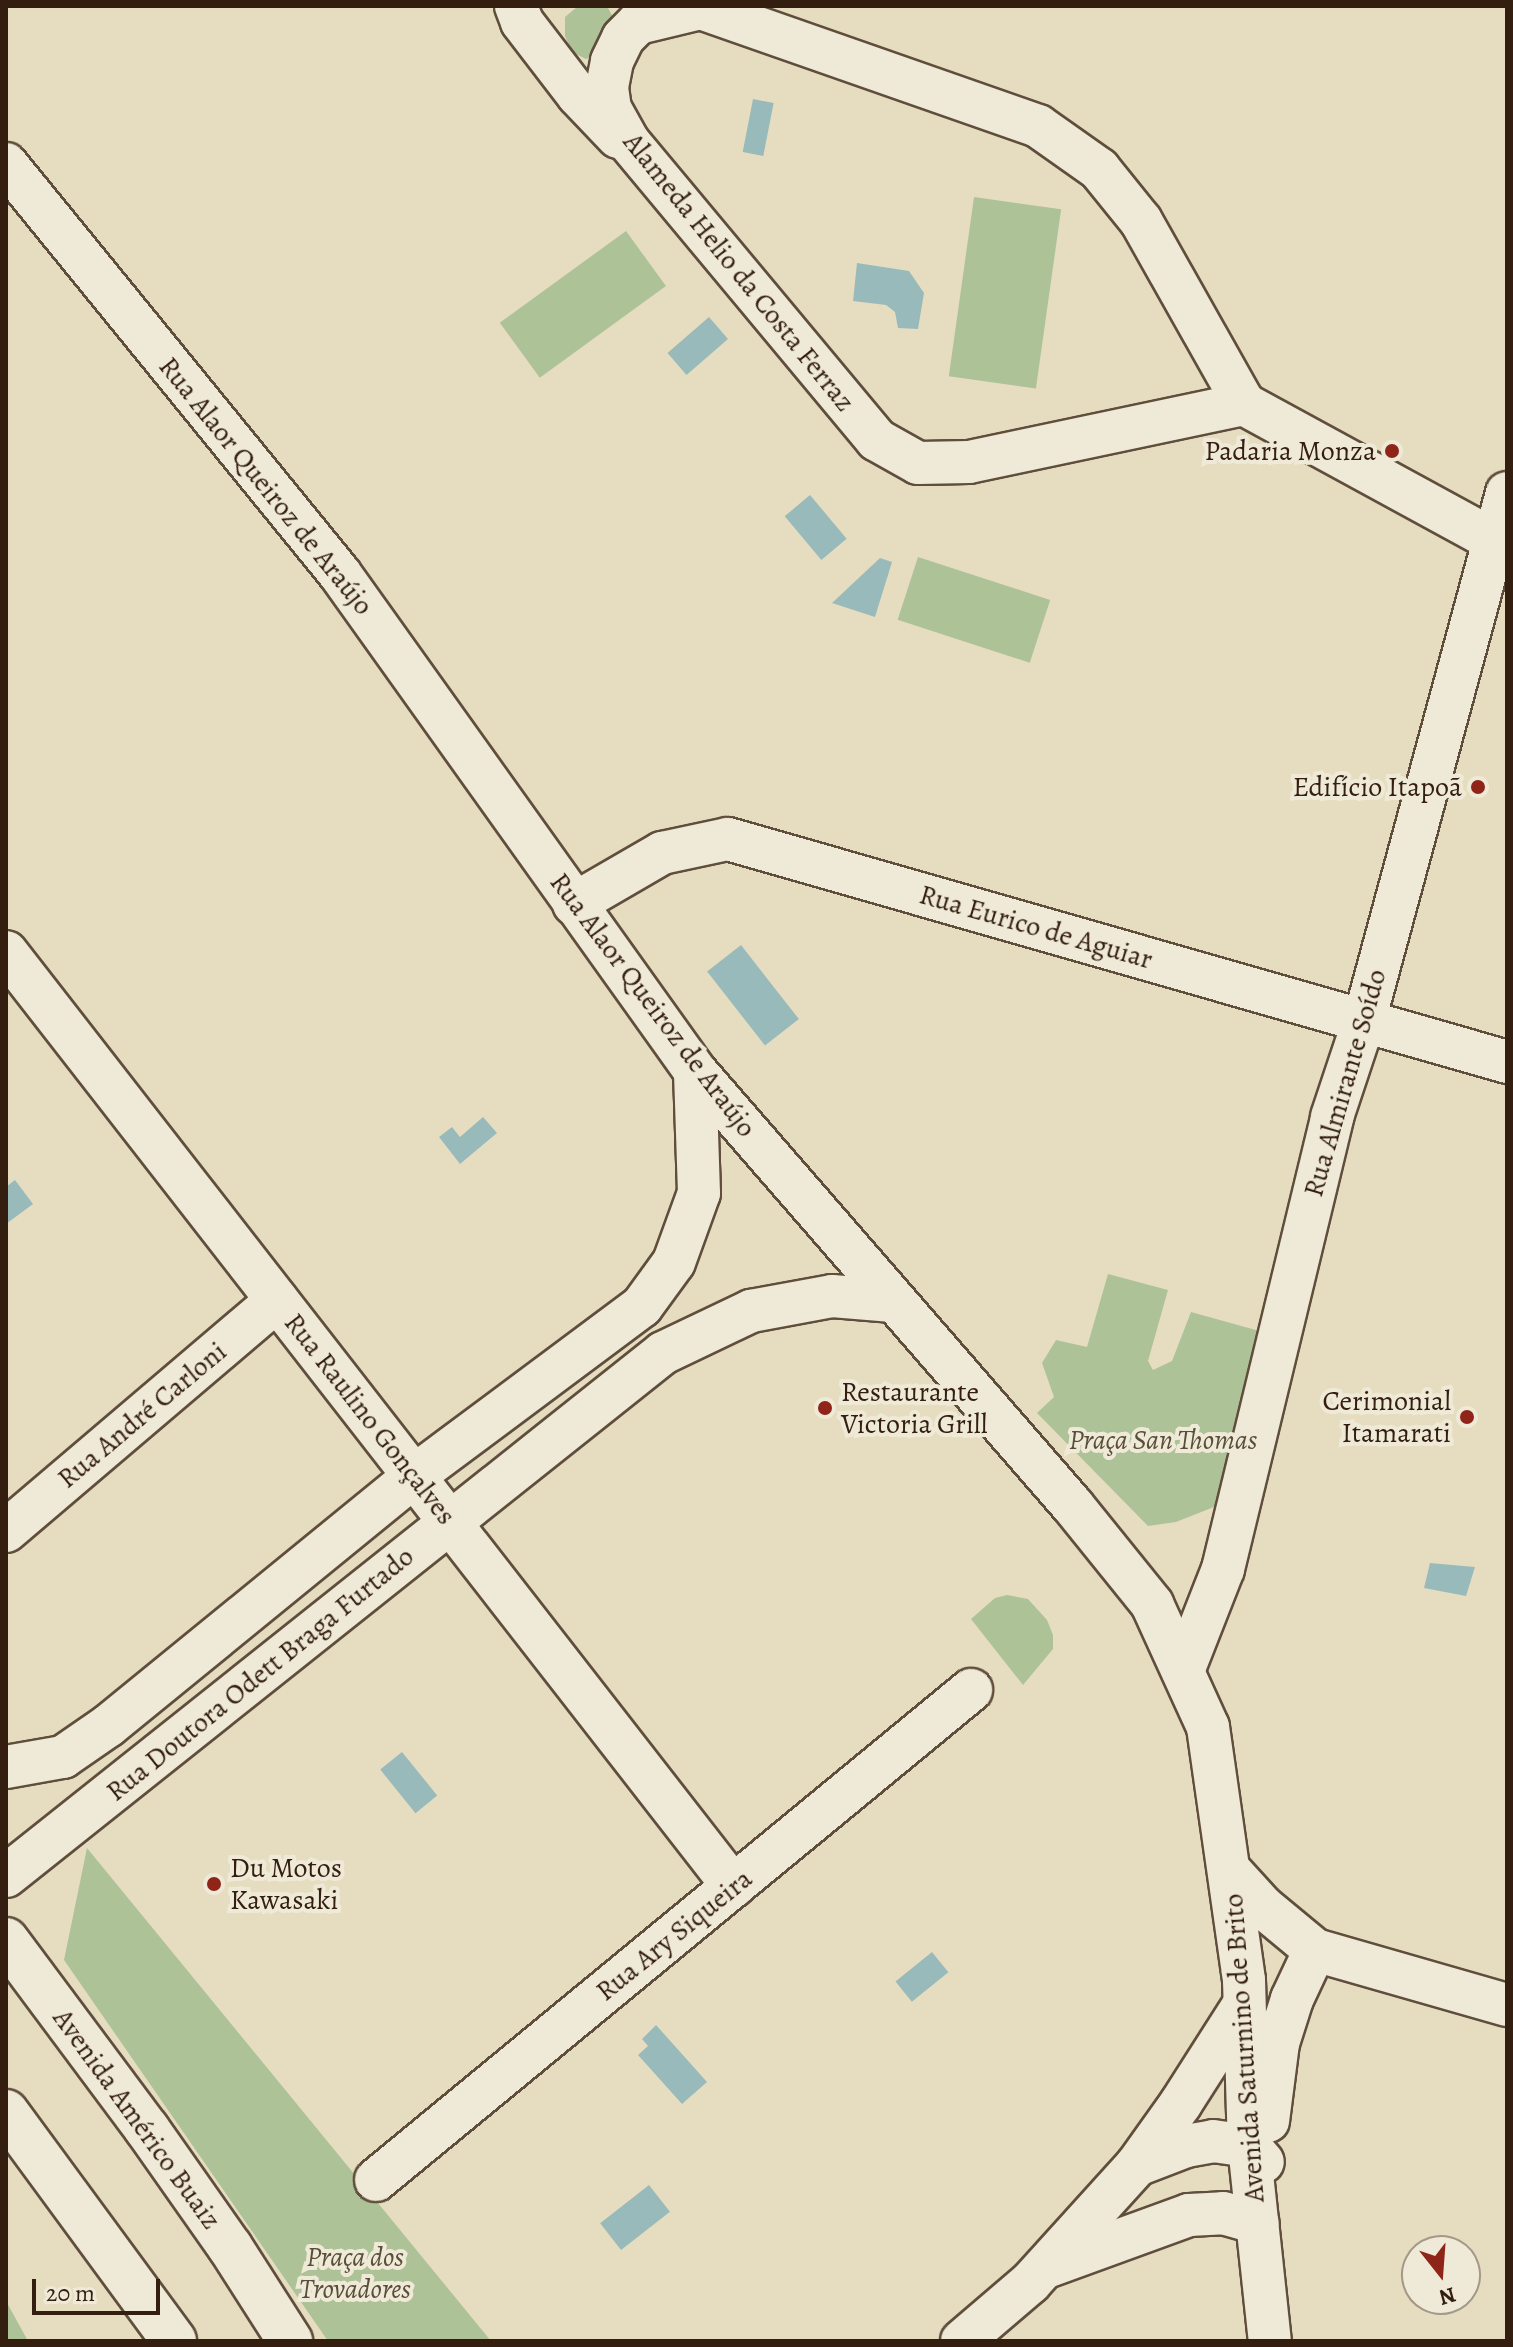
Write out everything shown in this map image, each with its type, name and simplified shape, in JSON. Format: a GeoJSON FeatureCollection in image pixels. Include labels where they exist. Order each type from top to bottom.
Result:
{"type":"FeatureCollection","features":[{"type":"Feature","properties":{"kind":"main road","name":"Avenida Américo Buaiz"},"geometry":{"type":"LineString","coordinates":[[6,1940],[155,2141],[290,2341]]}},
{"type":"Feature","properties":{"kind":"main road"},"geometry":{"type":"LineString","coordinates":[[6,2112],[174,2341]]}},
{"type":"Feature","properties":{"kind":"street"},"geometry":{"type":"LineString","coordinates":[[516,6],[522,22],[578,95],[654,175]]}},
{"type":"Feature","properties":{"kind":"street","name":"Alameda Helio da Costa Ferraz"},"geometry":{"type":"LineString","coordinates":[[698,7],[1038,126],[1099,169],[1141,221],[1244,404],[969,462],[918,463],[877,440],[654,175],[628,141],[610,109],[607,87],[612,61],[623,38],[638,23],[698,7]]}},
{"type":"Feature","properties":{"kind":"street","name":"Rua Alaor Queiroz de Araújo"},"geometry":{"type":"LineString","coordinates":[[6,164],[340,574],[695,1071],[1073,1506],[1152,1604],[1208,1727],[1231,1872]]}},
{"type":"Feature","properties":{"kind":"street"},"geometry":{"type":"LineString","coordinates":[[1244,404],[1495,541]]}},
{"type":"Feature","properties":{"kind":"street","name":"Rua Almirante Soído"},"geometry":{"type":"LineString","coordinates":[[1183,1671],[1223,1569],[1332,1117],[1364,1021],[1507,493]]}},
{"type":"Feature","properties":{"kind":"street","name":"Rua Eurico de Aguiar"},"geometry":{"type":"LineString","coordinates":[[574,904],[662,853],[728,839],[1507,1062]]}},
{"type":"Feature","properties":{"kind":"street","name":"Rua Raulino Gonçalves"},"geometry":{"type":"LineString","coordinates":[[10,964],[277,1300],[733,1886]]}},
{"type":"Feature","properties":{"kind":"street","name":"Rua Doutora Odett Braga Furtado"},"geometry":{"type":"LineString","coordinates":[[6,1767],[63,1757],[108,1726],[414,1476],[642,1306],[674,1262],[699,1193],[695,1071]]}},
{"type":"Feature","properties":{"kind":"street","name":"Rua Doutora Odett Braga Furtado"},"geometry":{"type":"LineString","coordinates":[[6,1876],[663,1353],[751,1311],[832,1296],[893,1301]]}},
{"type":"Feature","properties":{"kind":"street","name":"Rua André Carloni"},"geometry":{"type":"LineString","coordinates":[[6,1531],[277,1300]]}},
{"type":"Feature","properties":{"kind":"street","name":"Rua Ary Siqueira"},"geometry":{"type":"LineString","coordinates":[[376,2180],[971,1690]]}},
{"type":"Feature","properties":{"kind":"street"},"geometry":{"type":"LineString","coordinates":[[1231,1872],[1263,1907],[1315,1950],[1507,2005]]}},
{"type":"Feature","properties":{"kind":"street","name":"Avenida Saturnino de Brito"},"geometry":{"type":"LineString","coordinates":[[1231,1872],[1244,1980],[1243,2006],[1256,2154],[1258,2223],[1270,2341]]}},
{"type":"Feature","properties":{"kind":"street","name":"Avenida Saturnino de Brito"},"geometry":{"type":"LineString","coordinates":[[1256,2154],[1278,2043],[1292,1999],[1315,1950]]}},
{"type":"Feature","properties":{"kind":"street"},"geometry":{"type":"LineString","coordinates":[[962,2341],[1041,2270],[1137,2165],[1243,2006]]}},
{"type":"Feature","properties":{"kind":"street"},"geometry":{"type":"LineString","coordinates":[[1137,2165],[1186,2146],[1213,2141],[1256,2154]]}},
{"type":"Feature","properties":{"kind":"street"},"geometry":{"type":"LineString","coordinates":[[1041,2270],[1189,2215],[1223,2213],[1258,2223]]}},
{"type":"Feature","properties":{"kind":"green space"},"geometry":{"type":"Polygon","coordinates":[[[607,6],[616,23],[604,53],[586,59],[572,52],[565,36],[565,17],[577,7],[607,6]]]}},
{"type":"Feature","properties":{"kind":"green space"},"geometry":{"type":"Polygon","coordinates":[[[974,197],[1061,209],[1036,388],[949,376],[974,197]]]}},
{"type":"Feature","properties":{"kind":"green space"},"geometry":{"type":"Polygon","coordinates":[[[626,231],[666,286],[540,378],[500,323],[626,231]]]}},
{"type":"Feature","properties":{"kind":"green space"},"geometry":{"type":"Polygon","coordinates":[[[918,557],[1050,600],[1030,663],[898,620],[918,557]]]}},
{"type":"Feature","properties":{"kind":"green space","name":"Praça San Thomas"},"geometry":{"type":"Polygon","coordinates":[[[1108,1274],[1168,1290],[1148,1361],[1153,1370],[1172,1361],[1191,1312],[1263,1332],[1219,1505],[1176,1522],[1148,1526],[1037,1413],[1054,1397],[1042,1363],[1056,1340],[1087,1347],[1108,1274]]]}},
{"type":"Feature","properties":{"kind":"green space"},"geometry":{"type":"Polygon","coordinates":[[[1007,1595],[1028,1599],[1047,1620],[1053,1635],[1053,1649],[1023,1685],[971,1619],[995,1598],[1007,1595]]]}},
{"type":"Feature","properties":{"kind":"green space","name":"Praça dos Trovadores"},"geometry":{"type":"Polygon","coordinates":[[[87,1848],[491,2341],[328,2341],[64,1960],[87,1848]]]}},
{"type":"Feature","properties":{"kind":"green space"},"geometry":{"type":"Polygon","coordinates":[[[6,2301],[28,2341],[6,2341],[6,2301]]]}},
{"type":"Feature","properties":{"kind":"water"},"geometry":{"type":"Polygon","coordinates":[[[753,99],[774,103],[763,156],[743,152],[753,99]]]}},
{"type":"Feature","properties":{"kind":"water"},"geometry":{"type":"Polygon","coordinates":[[[857,263],[909,271],[924,293],[918,329],[898,328],[895,312],[886,305],[853,301],[857,263]]]}},
{"type":"Feature","properties":{"kind":"water"},"geometry":{"type":"Polygon","coordinates":[[[709,317],[728,339],[687,375],[667,353],[709,317]]]}},
{"type":"Feature","properties":{"kind":"water"},"geometry":{"type":"Polygon","coordinates":[[[810,495],[847,539],[821,560],[785,516],[810,495]]]}},
{"type":"Feature","properties":{"kind":"water"},"geometry":{"type":"Polygon","coordinates":[[[880,558],[892,562],[875,617],[832,603],[880,558]]]}},
{"type":"Feature","properties":{"kind":"water"},"geometry":{"type":"Polygon","coordinates":[[[741,945],[799,1019],[765,1046],[707,971],[741,945]]]}},
{"type":"Feature","properties":{"kind":"water"},"geometry":{"type":"Polygon","coordinates":[[[483,1117],[497,1133],[460,1164],[439,1137],[452,1127],[460,1137],[483,1117]]]}},
{"type":"Feature","properties":{"kind":"water"},"geometry":{"type":"Polygon","coordinates":[[[15,1180],[33,1204],[6,1224],[6,1187],[15,1180]]]}},
{"type":"Feature","properties":{"kind":"water"},"geometry":{"type":"Polygon","coordinates":[[[1430,1563],[1475,1567],[1466,1596],[1424,1588],[1430,1563]]]}},
{"type":"Feature","properties":{"kind":"water"},"geometry":{"type":"Polygon","coordinates":[[[402,1752],[437,1796],[415,1813],[380,1770],[402,1752]]]}},
{"type":"Feature","properties":{"kind":"water"},"geometry":{"type":"Polygon","coordinates":[[[932,1952],[948,1972],[912,2002],[895,1982],[932,1952]]]}},
{"type":"Feature","properties":{"kind":"water"},"geometry":{"type":"Polygon","coordinates":[[[656,2025],[707,2082],[682,2104],[638,2055],[648,2046],[642,2039],[656,2025]]]}},
{"type":"Feature","properties":{"kind":"water"},"geometry":{"type":"Polygon","coordinates":[[[649,2185],[670,2212],[621,2250],[600,2223],[649,2185]]]}},
{"type":"Feature","properties":{"kind":"place","name":"Padaria Monza"},"geometry":{"type":"Point","coordinates":[1392,451]}},
{"type":"Feature","properties":{"kind":"place","name":"Edifício Itapoã"},"geometry":{"type":"Point","coordinates":[1478,787]}},
{"type":"Feature","properties":{"kind":"place","name":"Restaurante Victoria Grill"},"geometry":{"type":"Point","coordinates":[825,1408]}},
{"type":"Feature","properties":{"kind":"place","name":"Cerimonial Itamarati"},"geometry":{"type":"Point","coordinates":[1467,1417]}},
{"type":"Feature","properties":{"kind":"place","name":"Du Motos Kawasaki"},"geometry":{"type":"Point","coordinates":[214,1884]}}]}
